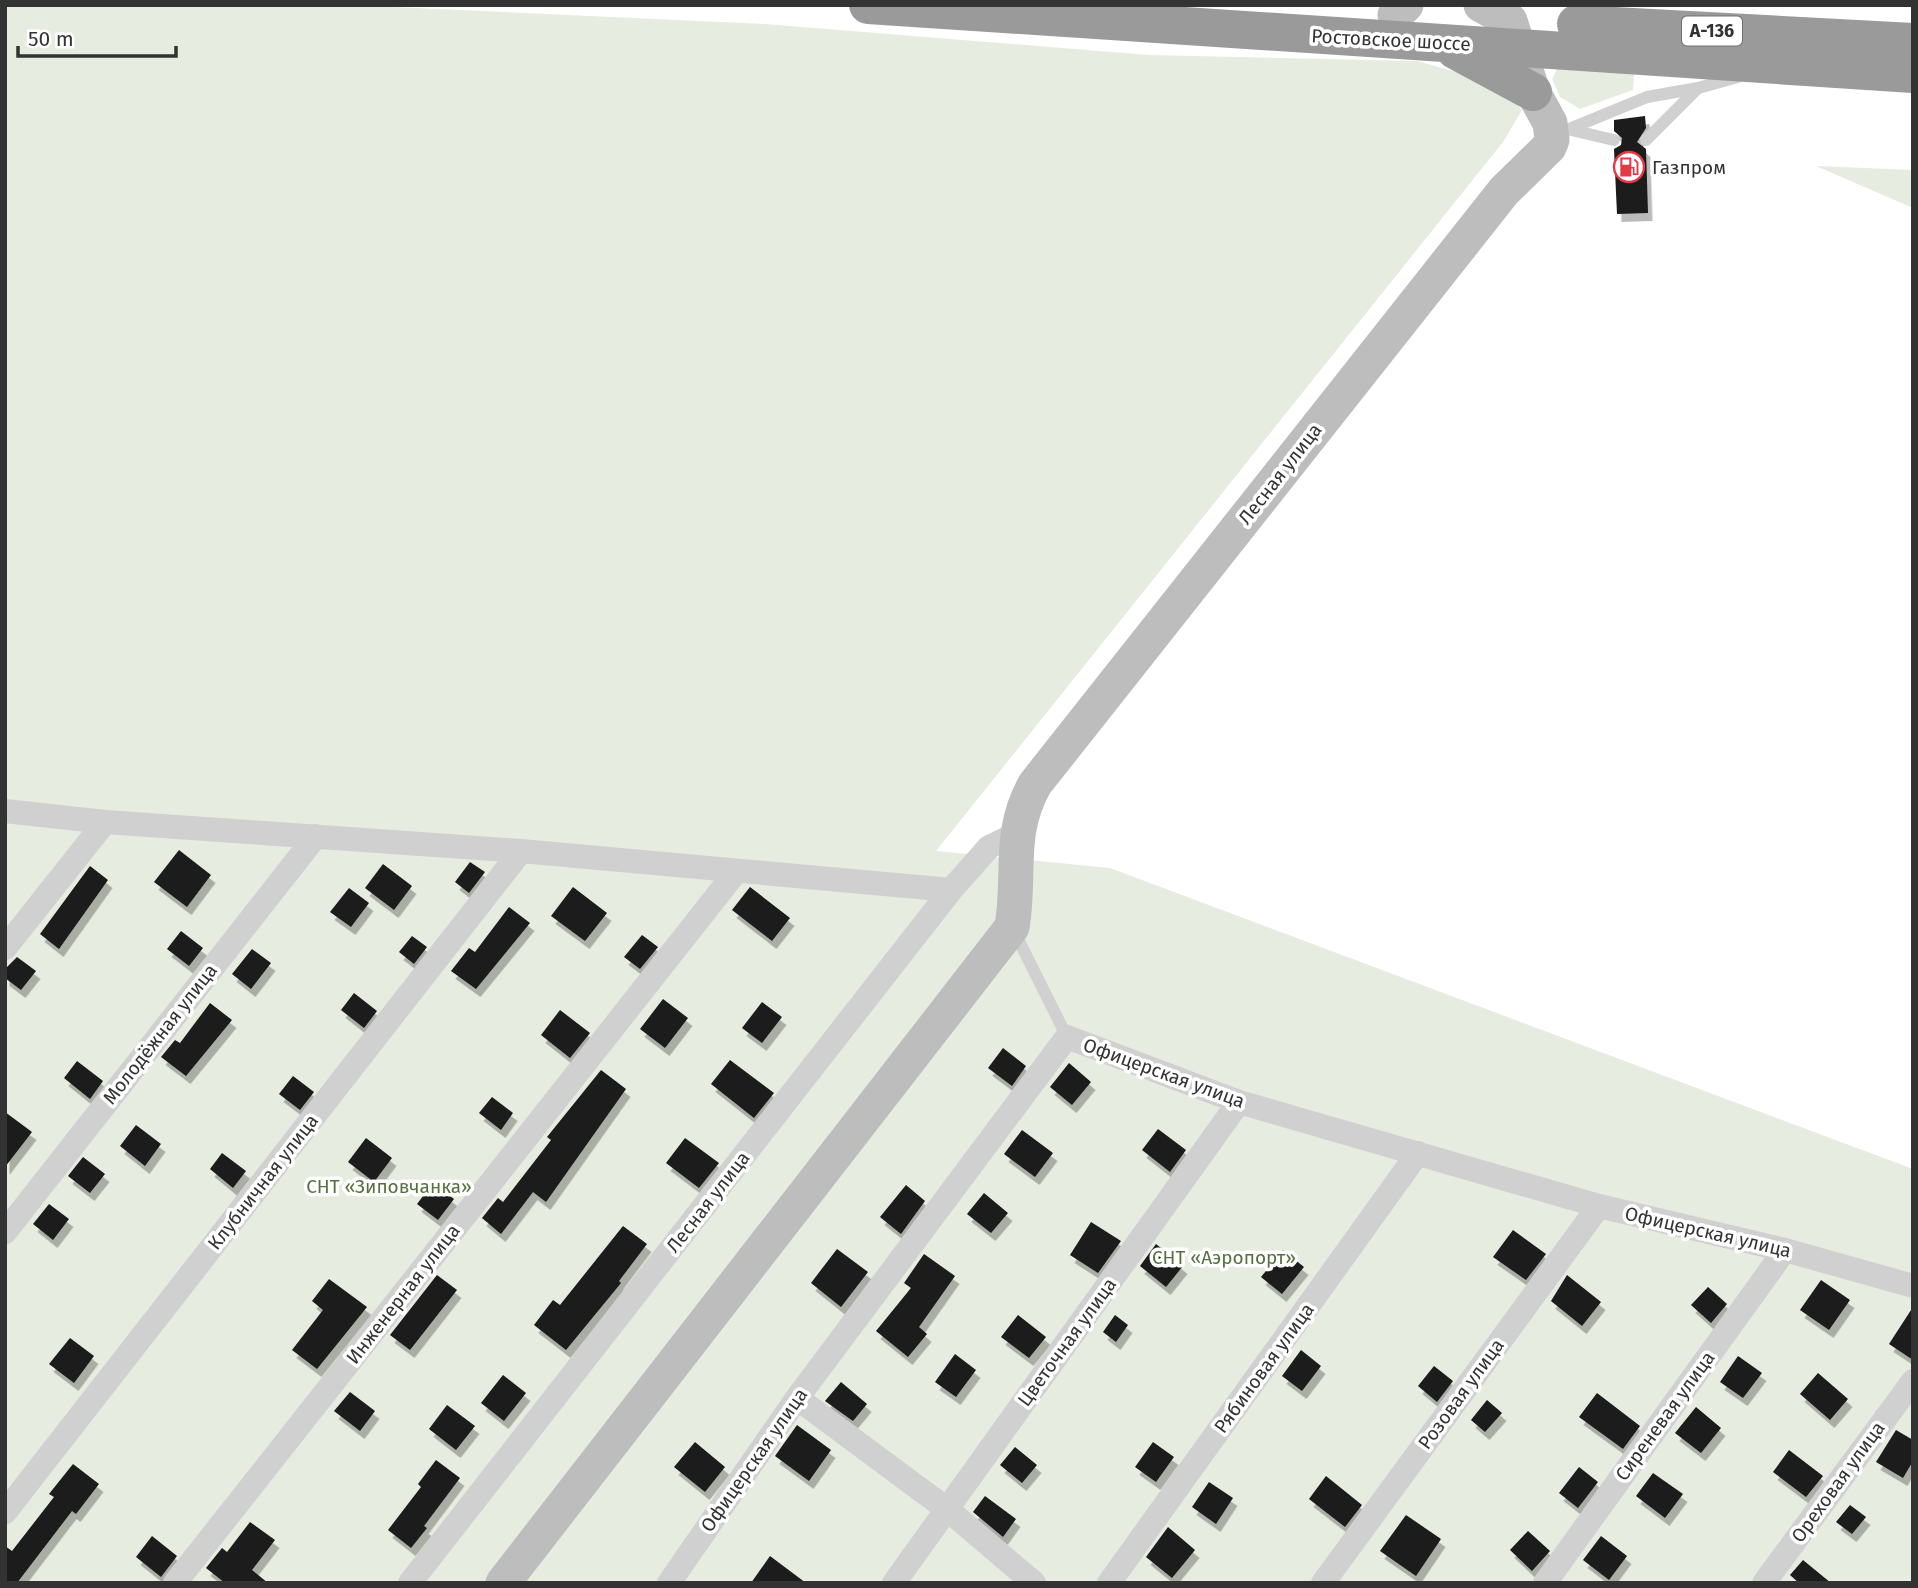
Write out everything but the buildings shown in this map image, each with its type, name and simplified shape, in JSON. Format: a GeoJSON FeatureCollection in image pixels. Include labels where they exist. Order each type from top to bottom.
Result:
{"type":"FeatureCollection","features":[{"type":"Feature","properties":{"kind":"highway","name":"Ростовское шоссе"},"geometry":{"type":"LineString","coordinates":[[869,5],[1440,44],[1504,24],[1591,51],[1913,74]]}},
{"type":"Feature","properties":{"kind":"highway","name":"Ростовское шоссе"},"geometry":{"type":"LineString","coordinates":[[1252,5],[1401,10],[1504,24],[1913,42]]}},
{"type":"Feature","properties":{"kind":"highway"},"geometry":{"type":"LineString","coordinates":[[1440,44],[1494,68],[1551,115]]}},
{"type":"Feature","properties":{"kind":"street"},"geometry":{"type":"LineString","coordinates":[[1504,24],[1551,115]]}},
{"type":"Feature","properties":{"kind":"street"},"geometry":{"type":"LineString","coordinates":[[1551,115],[1553,63],[1591,51]]}},
{"type":"Feature","properties":{"kind":"street","name":"Лесная улица"},"geometry":{"type":"LineString","coordinates":[[503,1583],[1012,927],[1018,893],[1016,834],[1022,808],[1035,784],[1504,191],[1545,152],[1552,139],[1551,115]]}},
{"type":"Feature","properties":{"kind":"street"},"geometry":{"type":"LineString","coordinates":[[5,811],[104,822],[521,851],[735,873],[951,890]]}},
{"type":"Feature","properties":{"kind":"street"},"geometry":{"type":"LineString","coordinates":[[5,947],[104,822]]}},
{"type":"Feature","properties":{"kind":"street","name":"Лесная улица"},"geometry":{"type":"LineString","coordinates":[[411,1583],[951,890],[989,847],[1016,834]]}},
{"type":"Feature","properties":{"kind":"street","name":"Молодёжная улица"},"geometry":{"type":"LineString","coordinates":[[5,1233],[316,836]]}},
{"type":"Feature","properties":{"kind":"street","name":"Клубничная улица"},"geometry":{"type":"LineString","coordinates":[[5,1512],[521,851]]}},
{"type":"Feature","properties":{"kind":"street","name":"Инженерная улица"},"geometry":{"type":"LineString","coordinates":[[175,1583],[735,873]]}},
{"type":"Feature","properties":{"kind":"street","name":"Офицерская улица"},"geometry":{"type":"LineString","coordinates":[[669,1583],[797,1398],[1067,1037],[1239,1102],[1599,1206],[1786,1250],[1913,1286]]}},
{"type":"Feature","properties":{"kind":"street","name":"Цветочная улица"},"geometry":{"type":"LineString","coordinates":[[894,1583],[1239,1102]]}},
{"type":"Feature","properties":{"kind":"street","name":"Рябиновая улица"},"geometry":{"type":"LineString","coordinates":[[1109,1583],[1418,1153]]}},
{"type":"Feature","properties":{"kind":"street","name":"Розовая улица"},"geometry":{"type":"LineString","coordinates":[[1324,1583],[1599,1206]]}},
{"type":"Feature","properties":{"kind":"street","name":"Сиреневая улица"},"geometry":{"type":"LineString","coordinates":[[1545,1583],[1786,1250]]}},
{"type":"Feature","properties":{"kind":"street","name":"Ореховая улица"},"geometry":{"type":"LineString","coordinates":[[1764,1583],[1913,1381]]}},
{"type":"Feature","properties":{"kind":"street"},"geometry":{"type":"LineString","coordinates":[[797,1398],[948,1510],[1034,1583]]}},
{"type":"Feature","properties":{"kind":"lane"},"geometry":{"type":"LineString","coordinates":[[1551,115],[1698,88],[1782,65]]}},
{"type":"Feature","properties":{"kind":"lane"},"geometry":{"type":"LineString","coordinates":[[1646,140],[1698,88]]}},
{"type":"Feature","properties":{"kind":"lane"},"geometry":{"type":"LineString","coordinates":[[1551,115],[1614,141]]}},
{"type":"Feature","properties":{"kind":"lane"},"geometry":{"type":"LineString","coordinates":[[1012,927],[1067,1037]]}},
{"type":"Feature","properties":{"kind":"green space"},"geometry":{"type":"Polygon","coordinates":[[[5,5],[349,5],[765,24],[1149,55],[1417,61],[1499,84],[1522,110],[1503,142],[936,851],[1110,868],[1913,1169],[1913,1583],[5,1583],[5,5]]]}},
{"type":"Feature","properties":{"kind":"green space"},"geometry":{"type":"Polygon","coordinates":[[[1560,64],[1634,73],[1633,90],[1580,109],[1560,97],[1552,79],[1560,64]]]}},
{"type":"Feature","properties":{"kind":"green space"},"geometry":{"type":"Polygon","coordinates":[[[1816,166],[1913,170],[1913,208],[1816,166]]]}},
{"type":"Feature","properties":{"kind":"place","name":"Газпром"},"geometry":{"type":"Point","coordinates":[1629,167]}},
{"type":"Feature","properties":{"kind":"park label","name":"СНТ «Зиповчанка»"},"geometry":{"type":"Point","coordinates":[389,1186]}},
{"type":"Feature","properties":{"kind":"park label","name":"СНТ «Аэропорт»"},"geometry":{"type":"Point","coordinates":[1224,1257]}}]}
